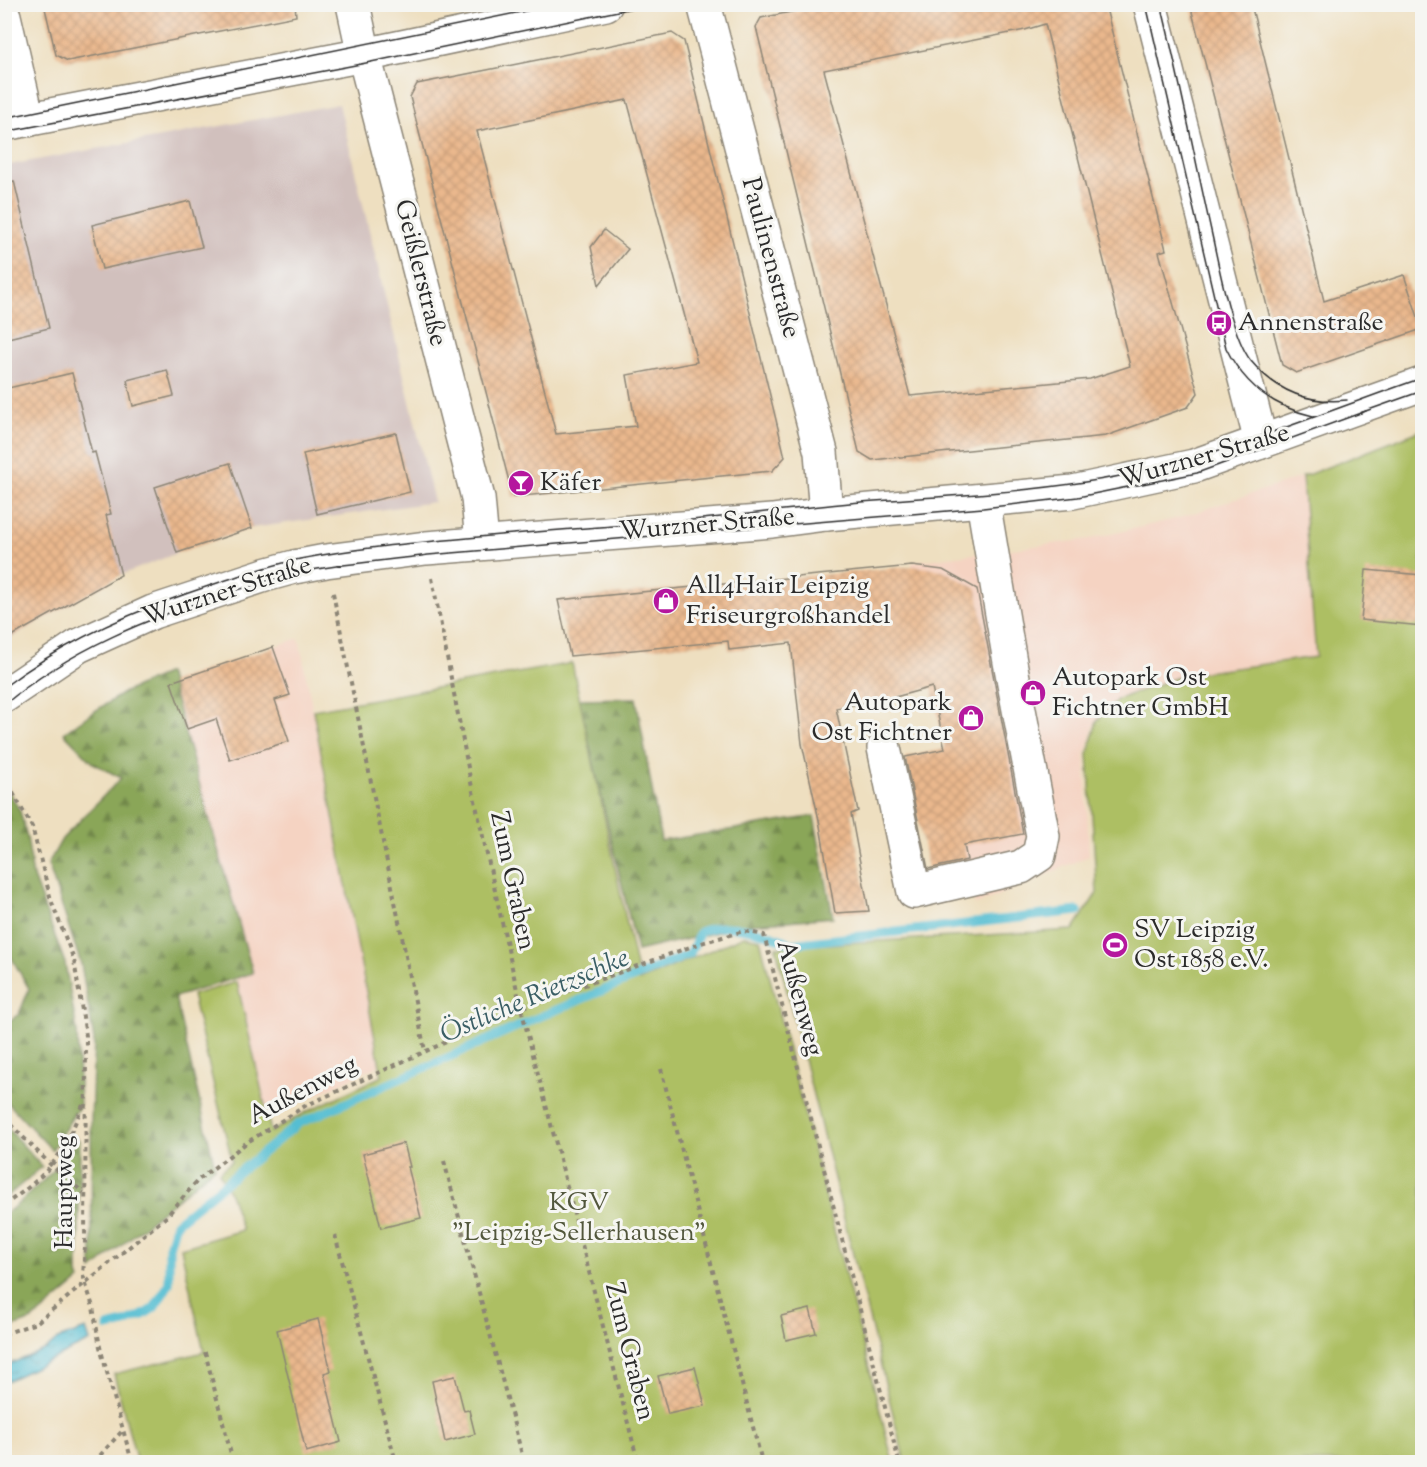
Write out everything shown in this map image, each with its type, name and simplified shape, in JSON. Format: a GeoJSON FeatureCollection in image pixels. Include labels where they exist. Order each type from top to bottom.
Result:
{"type":"FeatureCollection","features":[{"type":"Feature","properties":{"kind":"main road","name":"Geißlerstraße"},"geometry":{"type":"LineString","coordinates":[[353,4],[478,498],[482,543]]}},
{"type":"Feature","properties":{"kind":"main road"},"geometry":{"type":"LineString","coordinates":[[4,16],[16,122],[606,4]]}},
{"type":"Feature","properties":{"kind":"main road","name":"Paulinenstraße"},"geometry":{"type":"LineString","coordinates":[[704,4],[820,452],[826,514]]}},
{"type":"Feature","properties":{"kind":"main road"},"geometry":{"type":"LineString","coordinates":[[1150,4],[1229,321],[1262,442]]}},
{"type":"Feature","properties":{"kind":"main road","name":"Wurzner Straße"},"geometry":{"type":"LineString","coordinates":[[4,696],[78,646],[153,612],[265,575],[326,561],[426,548],[772,521],[1073,492],[1194,466],[1422,384]]}},
{"type":"Feature","properties":{"kind":"main road"},"geometry":{"type":"LineString","coordinates":[[884,748],[914,892],[1022,867],[1039,855],[1043,837],[983,501]]}},
{"type":"Feature","properties":{"kind":"path","name":"Zum Graben"},"geometry":{"type":"LineString","coordinates":[[426,548],[470,778],[523,1017],[638,1462]]}},
{"type":"Feature","properties":{"kind":"path"},"geometry":{"type":"LineString","coordinates":[[326,561],[425,1051]]}},
{"type":"Feature","properties":{"kind":"path","name":"Hauptweg"},"geometry":{"type":"LineString","coordinates":[[4,777],[32,827],[51,900],[74,960],[86,1036],[83,1275],[100,1347],[132,1462]]}},
{"type":"Feature","properties":{"kind":"path","name":"Außenweg"},"geometry":{"type":"LineString","coordinates":[[4,1334],[36,1323],[166,1217],[198,1180],[246,1143],[305,1106],[521,1008],[701,943],[744,931],[764,934],[899,1462]]}},
{"type":"Feature","properties":{"kind":"path"},"geometry":{"type":"LineString","coordinates":[[661,1069],[762,1462]]}},
{"type":"Feature","properties":{"kind":"path"},"geometry":{"type":"LineString","coordinates":[[4,1205],[17,1197],[60,1154],[85,1101]]}},
{"type":"Feature","properties":{"kind":"path"},"geometry":{"type":"LineString","coordinates":[[4,1118],[51,1165],[85,1194]]}},
{"type":"Feature","properties":{"kind":"path"},"geometry":{"type":"LineString","coordinates":[[444,1161],[524,1462]]}},
{"type":"Feature","properties":{"kind":"path"},"geometry":{"type":"LineString","coordinates":[[335,1235],[396,1462]]}},
{"type":"Feature","properties":{"kind":"path"},"geometry":{"type":"LineString","coordinates":[[205,1352],[233,1462]]}},
{"type":"Feature","properties":{"kind":"path"},"geometry":{"type":"LineString","coordinates":[[94,1462],[124,1430]]}},
{"type":"Feature","properties":{"kind":"shaded area"},"geometry":{"type":"Polygon","coordinates":[[[339,104],[434,502],[252,528],[121,575],[5,641],[4,166],[339,104]]]}},
{"type":"Feature","properties":{"kind":"shaded area","name":"Autopark Ost Fichtner GmbH"},"geometry":{"type":"Polygon","coordinates":[[[1302,477],[1317,657],[1184,675],[1116,700],[1095,722],[1085,755],[1089,856],[975,905],[918,623],[912,562],[1090,539],[1179,518],[1302,477]]]}},
{"type":"Feature","properties":{"kind":"shaded area"},"geometry":{"type":"Polygon","coordinates":[[[299,638],[380,1065],[268,1119],[236,978],[253,973],[171,682],[299,638]]]}},
{"type":"Feature","properties":{"kind":"green space","name":"SV Leipzig Ost 1858 e.V."},"geometry":{"type":"Polygon","coordinates":[[[1422,430],[1422,1462],[905,1462],[776,947],[1073,930],[1097,893],[1088,754],[1097,721],[1118,699],[1184,675],[1316,657],[1302,477],[1422,430]]]}},
{"type":"Feature","properties":{"kind":"green space","name":"KGV \"Leipzig-Sellerhausen\""},"geometry":{"type":"Polygon","coordinates":[[[572,663],[639,981],[744,936],[760,939],[893,1462],[137,1462],[114,1374],[204,1352],[181,1248],[242,1230],[231,1196],[219,1172],[232,1161],[192,995],[237,982],[271,1132],[308,1111],[382,1076],[313,710],[572,663]]]}},
{"type":"Feature","properties":{"kind":"green space"},"geometry":{"type":"Polygon","coordinates":[[[168,673],[253,973],[175,997],[215,1167],[92,1270],[91,1121],[94,1040],[81,964],[48,864],[62,839],[121,778],[93,763],[64,733],[125,692],[168,673]]]}},
{"type":"Feature","properties":{"kind":"green space"},"geometry":{"type":"Polygon","coordinates":[[[636,698],[661,841],[814,816],[833,917],[752,924],[637,951],[579,699],[636,698]]]}},
{"type":"Feature","properties":{"kind":"green space"},"geometry":{"type":"Polygon","coordinates":[[[5,784],[20,811],[27,837],[33,877],[65,963],[77,1031],[80,1105],[52,1150],[5,1100],[5,1024],[19,1014],[29,989],[5,946],[5,784]]]}},
{"type":"Feature","properties":{"kind":"green space"},"geometry":{"type":"Polygon","coordinates":[[[5,1125],[42,1167],[4,1198],[5,1125]]]}},
{"type":"Feature","properties":{"kind":"green space"},"geometry":{"type":"Polygon","coordinates":[[[76,1137],[80,1142],[78,1274],[80,1280],[32,1320],[5,1330],[5,1214],[54,1170],[76,1137]]]}},
{"type":"Feature","properties":{"kind":"water"},"geometry":{"type":"Polygon","coordinates":[[[86,1329],[90,1341],[5,1382],[5,1366],[46,1349],[58,1339],[86,1329]]]}},
{"type":"Feature","properties":{"kind":"building"},"geometry":{"type":"Polygon","coordinates":[[[44,4],[295,4],[296,16],[68,61],[56,55],[44,4]]]}},
{"type":"Feature","properties":{"kind":"building"},"geometry":{"type":"Polygon","coordinates":[[[831,4],[1105,4],[1166,250],[1159,252],[1198,393],[1188,407],[1106,436],[872,460],[859,452],[756,27],[761,18],[831,4]],[[1045,24],[824,70],[910,396],[1090,379],[1130,366],[1045,24]]]}},
{"type":"Feature","properties":{"kind":"building"},"geometry":{"type":"Polygon","coordinates":[[[1190,4],[1251,4],[1324,301],[1404,275],[1422,329],[1296,373],[1282,365],[1190,4]]]}},
{"type":"Feature","properties":{"kind":"building"},"geometry":{"type":"Polygon","coordinates":[[[672,33],[684,41],[785,457],[772,471],[513,497],[410,97],[417,84],[672,33]],[[627,100],[477,131],[556,434],[636,426],[627,375],[697,362],[627,100]]]}},
{"type":"Feature","properties":{"kind":"building"},"geometry":{"type":"Polygon","coordinates":[[[14,181],[49,328],[4,339],[4,183],[14,181]]]}},
{"type":"Feature","properties":{"kind":"building"},"geometry":{"type":"Polygon","coordinates":[[[190,201],[202,247],[102,269],[92,225],[190,201]]]}},
{"type":"Feature","properties":{"kind":"building"},"geometry":{"type":"Polygon","coordinates":[[[604,230],[628,249],[599,285],[591,247],[604,230]]]}},
{"type":"Feature","properties":{"kind":"building"},"geometry":{"type":"Polygon","coordinates":[[[167,370],[174,396],[133,406],[127,380],[167,370]]]}},
{"type":"Feature","properties":{"kind":"building"},"geometry":{"type":"Polygon","coordinates":[[[72,373],[92,453],[95,452],[111,514],[106,515],[121,575],[12,636],[4,602],[4,389],[72,373]]]}},
{"type":"Feature","properties":{"kind":"building"},"geometry":{"type":"Polygon","coordinates":[[[396,433],[410,492],[317,514],[303,454],[396,433]]]}},
{"type":"Feature","properties":{"kind":"building"},"geometry":{"type":"Polygon","coordinates":[[[230,463],[252,528],[177,553],[155,487],[230,463]]]}},
{"type":"Feature","properties":{"kind":"building"},"geometry":{"type":"Polygon","coordinates":[[[912,566],[943,570],[977,589],[1023,834],[964,845],[967,860],[928,869],[905,757],[945,749],[932,687],[888,699],[836,708],[858,811],[851,814],[869,911],[835,913],[819,820],[802,744],[791,643],[729,650],[728,641],[570,656],[558,600],[912,566]]]}},
{"type":"Feature","properties":{"kind":"building"},"geometry":{"type":"Polygon","coordinates":[[[1366,570],[1422,575],[1422,626],[1361,620],[1366,570]]]}},
{"type":"Feature","properties":{"kind":"building"},"geometry":{"type":"Polygon","coordinates":[[[273,647],[290,695],[275,700],[289,741],[230,760],[216,719],[187,729],[171,682],[273,647]]]}},
{"type":"Feature","properties":{"kind":"building"},"geometry":{"type":"Polygon","coordinates":[[[404,1143],[421,1218],[381,1228],[363,1154],[404,1143]]]}},
{"type":"Feature","properties":{"kind":"building"},"geometry":{"type":"Polygon","coordinates":[[[810,1309],[816,1333],[786,1340],[781,1316],[810,1309]]]}},
{"type":"Feature","properties":{"kind":"building"},"geometry":{"type":"Polygon","coordinates":[[[318,1319],[331,1371],[324,1373],[341,1442],[306,1452],[277,1330],[318,1319]]]}},
{"type":"Feature","properties":{"kind":"building"},"geometry":{"type":"Polygon","coordinates":[[[695,1367],[705,1406],[668,1414],[658,1376],[695,1367]]]}},
{"type":"Feature","properties":{"kind":"building"},"geometry":{"type":"Polygon","coordinates":[[[455,1376],[464,1411],[469,1410],[475,1434],[445,1442],[432,1381],[455,1376]]]}},
{"type":"Feature","properties":{"kind":"waterway","name":"Östliche Rietzschke"},"geometry":{"type":"LineString","coordinates":[[108,1327],[125,1323],[154,1308],[169,1284],[169,1247],[176,1223],[298,1124],[537,1018],[690,954],[700,932],[735,927],[771,935],[792,944],[1078,911]]}},
{"type":"Feature","properties":{"kind":"tram line"},"geometry":{"type":"LineString","coordinates":[[4,118],[560,4]]}},
{"type":"Feature","properties":{"kind":"tram line"},"geometry":{"type":"LineString","coordinates":[[4,132],[366,63],[652,4]]}},
{"type":"Feature","properties":{"kind":"tram line"},"geometry":{"type":"LineString","coordinates":[[1146,4],[1226,348],[1242,373],[1261,392],[1285,407],[1313,416]]}},
{"type":"Feature","properties":{"kind":"tram line"},"geometry":{"type":"LineString","coordinates":[[1161,4],[1222,283],[1244,350],[1251,361],[1282,388],[1319,400],[1347,400]]}},
{"type":"Feature","properties":{"kind":"tram line"},"geometry":{"type":"LineString","coordinates":[[4,687],[67,646],[134,614],[225,581],[300,559],[426,542],[683,521],[850,503],[1026,490],[1085,482],[1129,474],[1214,452],[1422,378]]}},
{"type":"Feature","properties":{"kind":"tram line"},"geometry":{"type":"LineString","coordinates":[[1360,413],[1422,391]]}},
{"type":"Feature","properties":{"kind":"tram line"},"geometry":{"type":"LineString","coordinates":[[4,705],[29,685],[83,651],[141,624],[201,602],[301,572],[428,555],[983,508],[1078,497],[1197,473],[1366,411]]}},
{"type":"Feature","properties":{"kind":"place","name":"Annenstraße"},"geometry":{"type":"Point","coordinates":[1219,323]}},
{"type":"Feature","properties":{"kind":"place","name":"Käfer"},"geometry":{"type":"Point","coordinates":[521,483]}},
{"type":"Feature","properties":{"kind":"place","name":"All4Hair Leipzig Friseurgroßhandel"},"geometry":{"type":"Point","coordinates":[666,601]}},
{"type":"Feature","properties":{"kind":"place","name":"Autopark Ost Fichtner GmbH"},"geometry":{"type":"Point","coordinates":[1033,693]}},
{"type":"Feature","properties":{"kind":"place","name":"Autopark Ost Fichtner"},"geometry":{"type":"Point","coordinates":[971,718]}},
{"type":"Feature","properties":{"kind":"place","name":"SV Leipzig Ost 1858 e.V."},"geometry":{"type":"Point","coordinates":[1115,945]}}]}
